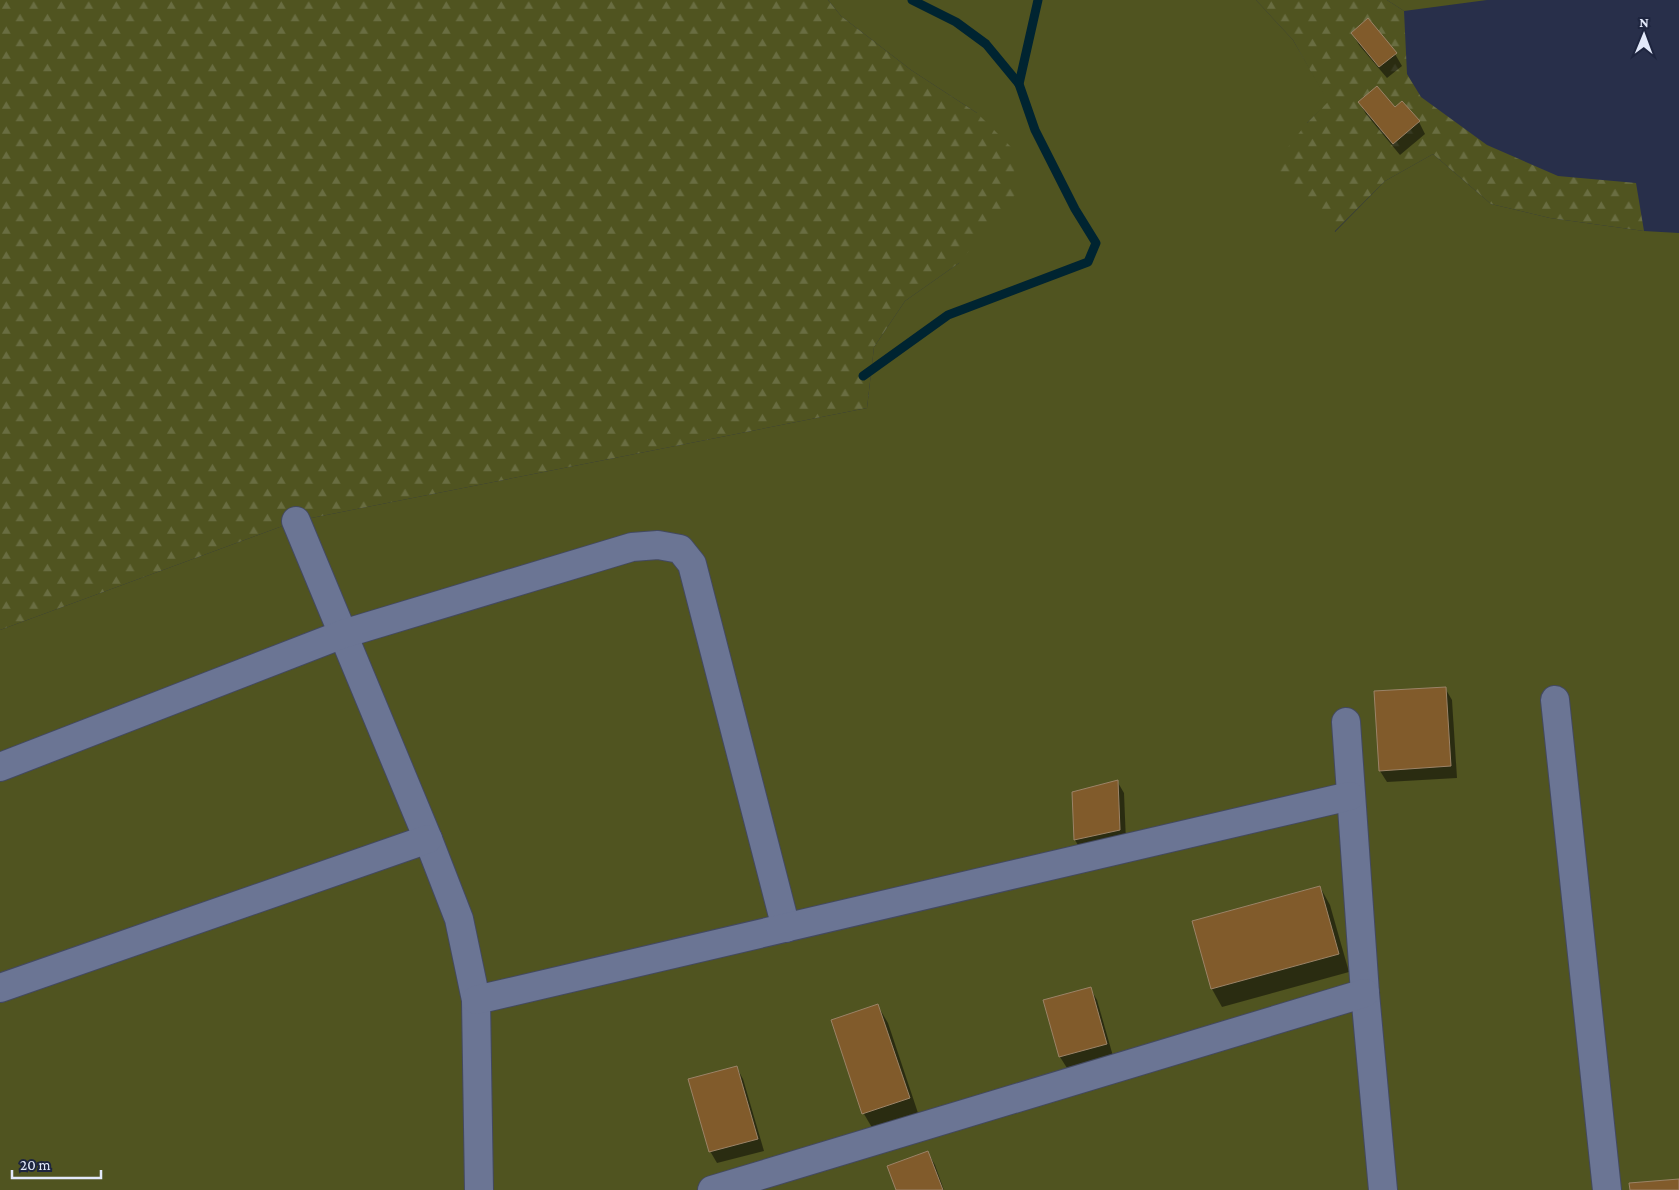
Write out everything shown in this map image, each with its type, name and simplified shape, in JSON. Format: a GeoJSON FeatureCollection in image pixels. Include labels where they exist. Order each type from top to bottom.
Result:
{"type":"FeatureCollection","features":[{"type":"Feature","properties":{"kind":"street"},"geometry":{"type":"LineString","coordinates":[[296,521],[428,839],[459,919],[476,1000],[479,1190]]}},
{"type":"Feature","properties":{"kind":"street"},"geometry":{"type":"LineString","coordinates":[[0,767],[343,634],[632,547],[658,545],[680,549],[692,564],[786,928]]}},
{"type":"Feature","properties":{"kind":"street"},"geometry":{"type":"LineString","coordinates":[[1556,700],[1607,1190]]}},
{"type":"Feature","properties":{"kind":"street"},"geometry":{"type":"LineString","coordinates":[[1346,722],[1365,993],[1383,1190]]}},
{"type":"Feature","properties":{"kind":"street"},"geometry":{"type":"LineString","coordinates":[[476,1000],[1350,796]]}},
{"type":"Feature","properties":{"kind":"street"},"geometry":{"type":"LineString","coordinates":[[0,988],[428,839]]}},
{"type":"Feature","properties":{"kind":"street"},"geometry":{"type":"LineString","coordinates":[[712,1190],[1365,993]]}},
{"type":"Feature","properties":{"kind":"green space"},"geometry":{"type":"Polygon","coordinates":[[[0,0],[828,0],[841,16],[911,70],[977,113],[1013,149],[1016,194],[959,263],[905,301],[874,347],[867,408],[296,521],[0,630],[0,0]]]}},
{"type":"Feature","properties":{"kind":"green space"},"geometry":{"type":"Polygon","coordinates":[[[828,0],[1256,0],[1293,40],[1329,102],[1307,123],[1335,232],[1385,181],[1433,154],[1491,204],[1550,218],[1644,231],[1679,233],[1679,1190],[0,1190],[0,630],[296,521],[867,408],[874,347],[905,301],[959,263],[977,113],[911,70],[841,16],[828,0]]]}},
{"type":"Feature","properties":{"kind":"green space"},"geometry":{"type":"Polygon","coordinates":[[[1256,0],[1387,0],[1404,11],[1407,74],[1421,97],[1487,145],[1558,176],[1636,183],[1644,231],[1550,218],[1491,204],[1433,154],[1385,181],[1334,232],[1294,195],[1273,166],[1307,123],[1328,102],[1293,40],[1256,0]]]}},
{"type":"Feature","properties":{"kind":"green space"},"geometry":{"type":"Polygon","coordinates":[[[1387,0],[1487,0],[1404,11],[1387,0]]]}},
{"type":"Feature","properties":{"kind":"building"},"geometry":{"type":"Polygon","coordinates":[[[1368,18],[1397,53],[1379,67],[1351,33],[1368,18]]]}},
{"type":"Feature","properties":{"kind":"building"},"geometry":{"type":"Polygon","coordinates":[[[1377,86],[1395,107],[1402,101],[1420,121],[1393,144],[1358,102],[1377,86]]]}},
{"type":"Feature","properties":{"kind":"building"},"geometry":{"type":"Polygon","coordinates":[[[1446,687],[1451,766],[1379,771],[1374,691],[1446,687]]]}},
{"type":"Feature","properties":{"kind":"building"},"geometry":{"type":"Polygon","coordinates":[[[1118,780],[1120,830],[1074,840],[1072,792],[1118,780]]]}},
{"type":"Feature","properties":{"kind":"building"},"geometry":{"type":"Polygon","coordinates":[[[1320,886],[1339,954],[1211,989],[1192,921],[1320,886]]]}},
{"type":"Feature","properties":{"kind":"building"},"geometry":{"type":"Polygon","coordinates":[[[1091,987],[1107,1044],[1059,1057],[1043,1000],[1091,987]]]}},
{"type":"Feature","properties":{"kind":"building"},"geometry":{"type":"Polygon","coordinates":[[[878,1004],[910,1098],[862,1114],[831,1020],[878,1004]]]}},
{"type":"Feature","properties":{"kind":"building"},"geometry":{"type":"Polygon","coordinates":[[[737,1066],[758,1139],[709,1152],[688,1079],[737,1066]]]}},
{"type":"Feature","properties":{"kind":"building"},"geometry":{"type":"Polygon","coordinates":[[[928,1151],[943,1190],[896,1190],[887,1166],[928,1151]]]}},
{"type":"Feature","properties":{"kind":"building"},"geometry":{"type":"Polygon","coordinates":[[[1679,1179],[1679,1190],[1630,1190],[1629,1183],[1679,1179]]]}},
{"type":"Feature","properties":{"kind":"waterway"},"geometry":{"type":"LineString","coordinates":[[912,0],[956,22],[986,44],[1019,84]]}},
{"type":"Feature","properties":{"kind":"waterway"},"geometry":{"type":"LineString","coordinates":[[863,376],[948,315],[1088,262],[1096,243],[1075,209],[1035,130],[1019,84],[1038,0]]}}]}
